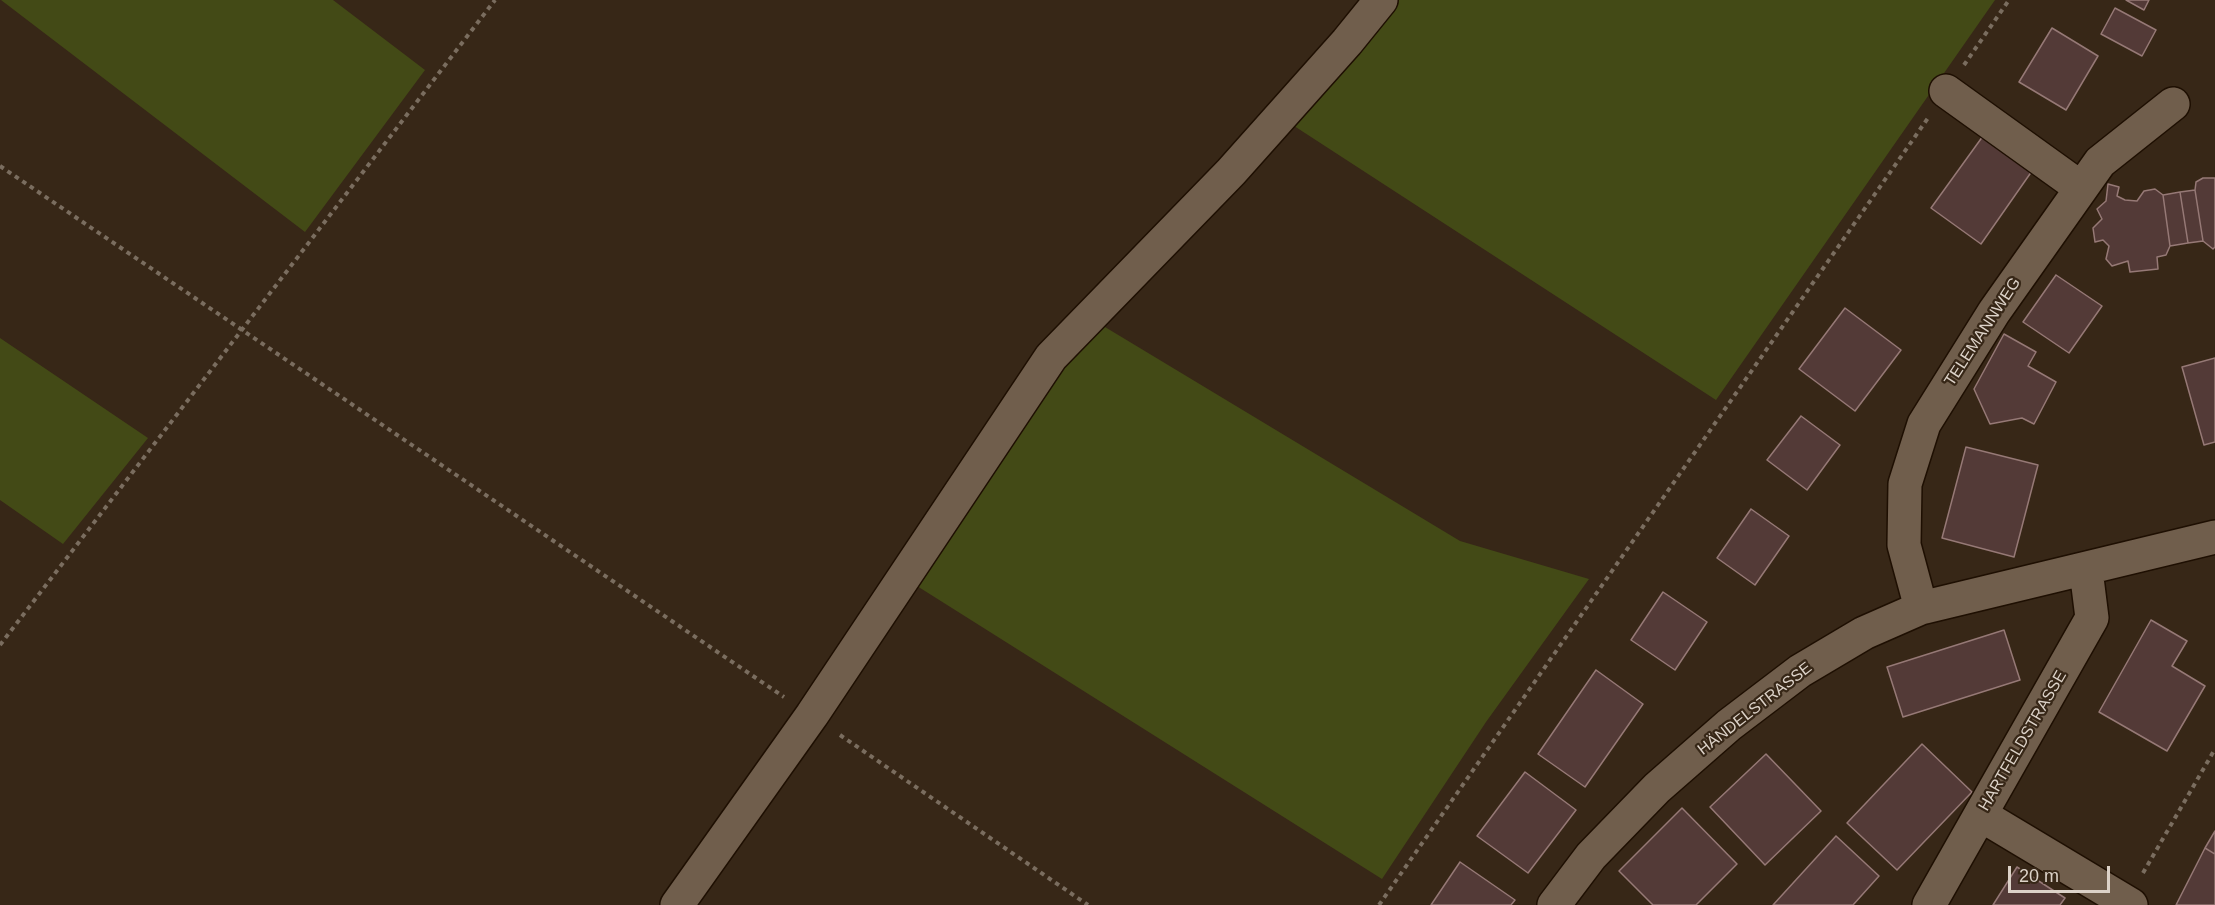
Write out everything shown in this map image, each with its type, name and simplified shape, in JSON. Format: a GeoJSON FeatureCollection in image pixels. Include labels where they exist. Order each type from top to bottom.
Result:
{"type":"FeatureCollection","features":[{"type":"Feature","properties":{"kind":"street"},"geometry":{"type":"LineString","coordinates":[[677,905],[812,715],[1051,357],[1231,172],[1347,42],[1380,0]]}},
{"type":"Feature","properties":{"kind":"street"},"geometry":{"type":"LineString","coordinates":[[1946,91],[2081,188]]}},
{"type":"Feature","properties":{"kind":"street","name":"TELEMANNWEG"},"geometry":{"type":"LineString","coordinates":[[1921,608],[1904,545],[1905,484],[1924,424],[1994,312],[2100,162],[2173,104]]}},
{"type":"Feature","properties":{"kind":"street","name":"HÄNDELSTRASSE"},"geometry":{"type":"LineString","coordinates":[[1554,905],[1591,856],[1649,796],[1729,725],[1800,671],[1864,633],[1921,608],[2215,537]]}},
{"type":"Feature","properties":{"kind":"street","name":"HARTFELDSTRASSE"},"geometry":{"type":"LineString","coordinates":[[1929,905],[2092,618],[2086,570]]}},
{"type":"Feature","properties":{"kind":"street"},"geometry":{"type":"LineString","coordinates":[[1981,815],[2129,904]]}},
{"type":"Feature","properties":{"kind":"path"},"geometry":{"type":"LineString","coordinates":[[0,645],[495,0]]}},
{"type":"Feature","properties":{"kind":"path"},"geometry":{"type":"LineString","coordinates":[[1379,905],[2009,0]]}},
{"type":"Feature","properties":{"kind":"path"},"geometry":{"type":"LineString","coordinates":[[0,165],[812,715],[1088,905]]}},
{"type":"Feature","properties":{"kind":"path"},"geometry":{"type":"LineString","coordinates":[[2129,904],[2215,749]]}},
{"type":"Feature","properties":{"kind":"green space"},"geometry":{"type":"Polygon","coordinates":[[[1,0],[333,0],[425,70],[305,232],[1,0]]]}},
{"type":"Feature","properties":{"kind":"green space"},"geometry":{"type":"Polygon","coordinates":[[[1395,0],[1995,0],[1716,400],[1288,122],[1395,0]]]}},
{"type":"Feature","properties":{"kind":"green space"},"geometry":{"type":"Polygon","coordinates":[[[1100,324],[1460,541],[1589,579],[1486,722],[1382,879],[917,586],[1055,376],[1100,324]]]}},
{"type":"Feature","properties":{"kind":"green space"},"geometry":{"type":"Polygon","coordinates":[[[0,338],[148,438],[63,544],[0,500],[0,338]]]}},
{"type":"Feature","properties":{"kind":"building"},"geometry":{"type":"Polygon","coordinates":[[[2126,0],[2149,0],[2144,10],[2126,0]]]}},
{"type":"Feature","properties":{"kind":"building"},"geometry":{"type":"Polygon","coordinates":[[[2115,8],[2156,30],[2142,56],[2101,34],[2115,8]]]}},
{"type":"Feature","properties":{"kind":"building"},"geometry":{"type":"Polygon","coordinates":[[[2052,28],[2098,56],[2066,110],[2019,82],[2052,28]]]}},
{"type":"Feature","properties":{"kind":"building"},"geometry":{"type":"Polygon","coordinates":[[[1983,136],[2032,171],[1981,244],[1931,208],[1983,136]]]}},
{"type":"Feature","properties":{"kind":"building"},"geometry":{"type":"Polygon","coordinates":[[[2203,178],[2215,178],[2215,247],[2213,249],[2203,241],[2195,190],[2196,182],[2203,178]]]}},
{"type":"Feature","properties":{"kind":"building"},"geometry":{"type":"Polygon","coordinates":[[[2108,184],[2119,187],[2117,196],[2125,200],[2137,201],[2144,191],[2155,189],[2163,195],[2170,246],[2166,255],[2157,257],[2158,269],[2130,272],[2128,261],[2112,266],[2106,259],[2109,246],[2103,240],[2095,242],[2093,228],[2102,219],[2097,209],[2106,201],[2108,184]]]}},
{"type":"Feature","properties":{"kind":"building"},"geometry":{"type":"Polygon","coordinates":[[[2195,190],[2203,241],[2188,243],[2180,192],[2195,190]]]}},
{"type":"Feature","properties":{"kind":"building"},"geometry":{"type":"Polygon","coordinates":[[[2180,192],[2188,243],[2170,246],[2163,195],[2180,192]]]}},
{"type":"Feature","properties":{"kind":"building"},"geometry":{"type":"Polygon","coordinates":[[[2056,275],[2102,306],[2069,353],[2023,322],[2056,275]]]}},
{"type":"Feature","properties":{"kind":"building"},"geometry":{"type":"Polygon","coordinates":[[[1845,308],[1901,350],[1855,411],[1799,369],[1845,308]]]}},
{"type":"Feature","properties":{"kind":"building"},"geometry":{"type":"Polygon","coordinates":[[[2004,334],[2036,352],[2028,366],[2056,382],[2034,424],[2022,418],[1990,424],[1974,389],[2004,334]]]}},
{"type":"Feature","properties":{"kind":"building"},"geometry":{"type":"Polygon","coordinates":[[[2215,358],[2215,442],[2204,445],[2182,367],[2215,358]]]}},
{"type":"Feature","properties":{"kind":"building"},"geometry":{"type":"Polygon","coordinates":[[[1801,416],[1840,445],[1807,490],[1767,460],[1801,416]]]}},
{"type":"Feature","properties":{"kind":"building"},"geometry":{"type":"Polygon","coordinates":[[[1966,447],[2038,465],[2014,557],[1942,538],[1966,447]]]}},
{"type":"Feature","properties":{"kind":"building"},"geometry":{"type":"Polygon","coordinates":[[[1751,509],[1789,536],[1755,585],[1717,558],[1751,509]]]}},
{"type":"Feature","properties":{"kind":"building"},"geometry":{"type":"Polygon","coordinates":[[[1663,592],[1707,622],[1675,670],[1631,640],[1663,592]]]}},
{"type":"Feature","properties":{"kind":"building"},"geometry":{"type":"Polygon","coordinates":[[[2151,620],[2187,641],[2172,666],[2205,686],[2167,751],[2099,712],[2151,620]]]}},
{"type":"Feature","properties":{"kind":"building"},"geometry":{"type":"Polygon","coordinates":[[[2004,630],[2020,680],[1903,717],[1887,667],[2004,630]]]}},
{"type":"Feature","properties":{"kind":"building"},"geometry":{"type":"Polygon","coordinates":[[[1596,670],[1643,704],[1585,787],[1538,754],[1596,670]]]}},
{"type":"Feature","properties":{"kind":"building"},"geometry":{"type":"Polygon","coordinates":[[[1922,744],[1972,792],[1897,870],[1847,823],[1922,744]]]}},
{"type":"Feature","properties":{"kind":"building"},"geometry":{"type":"Polygon","coordinates":[[[1766,754],[1821,811],[1765,865],[1710,807],[1766,754]]]}},
{"type":"Feature","properties":{"kind":"building"},"geometry":{"type":"Polygon","coordinates":[[[1525,772],[1576,810],[1528,873],[1477,836],[1525,772]]]}},
{"type":"Feature","properties":{"kind":"building"},"geometry":{"type":"Polygon","coordinates":[[[1682,808],[1737,864],[1696,905],[1653,905],[1619,871],[1682,808]]]}},
{"type":"Feature","properties":{"kind":"building"},"geometry":{"type":"Polygon","coordinates":[[[2215,831],[2215,854],[2205,848],[2215,831]]]}},
{"type":"Feature","properties":{"kind":"building"},"geometry":{"type":"Polygon","coordinates":[[[1836,836],[1879,876],[1853,905],[1773,905],[1836,836]]]}},
{"type":"Feature","properties":{"kind":"building"},"geometry":{"type":"Polygon","coordinates":[[[2205,848],[2215,854],[2215,905],[2176,905],[2205,848]]]}},
{"type":"Feature","properties":{"kind":"building"},"geometry":{"type":"Polygon","coordinates":[[[1460,862],[1515,900],[1511,905],[1431,905],[1460,862]]]}},
{"type":"Feature","properties":{"kind":"building"},"geometry":{"type":"Polygon","coordinates":[[[2017,867],[2065,898],[2060,905],[1993,905],[2017,867]]]}}]}
